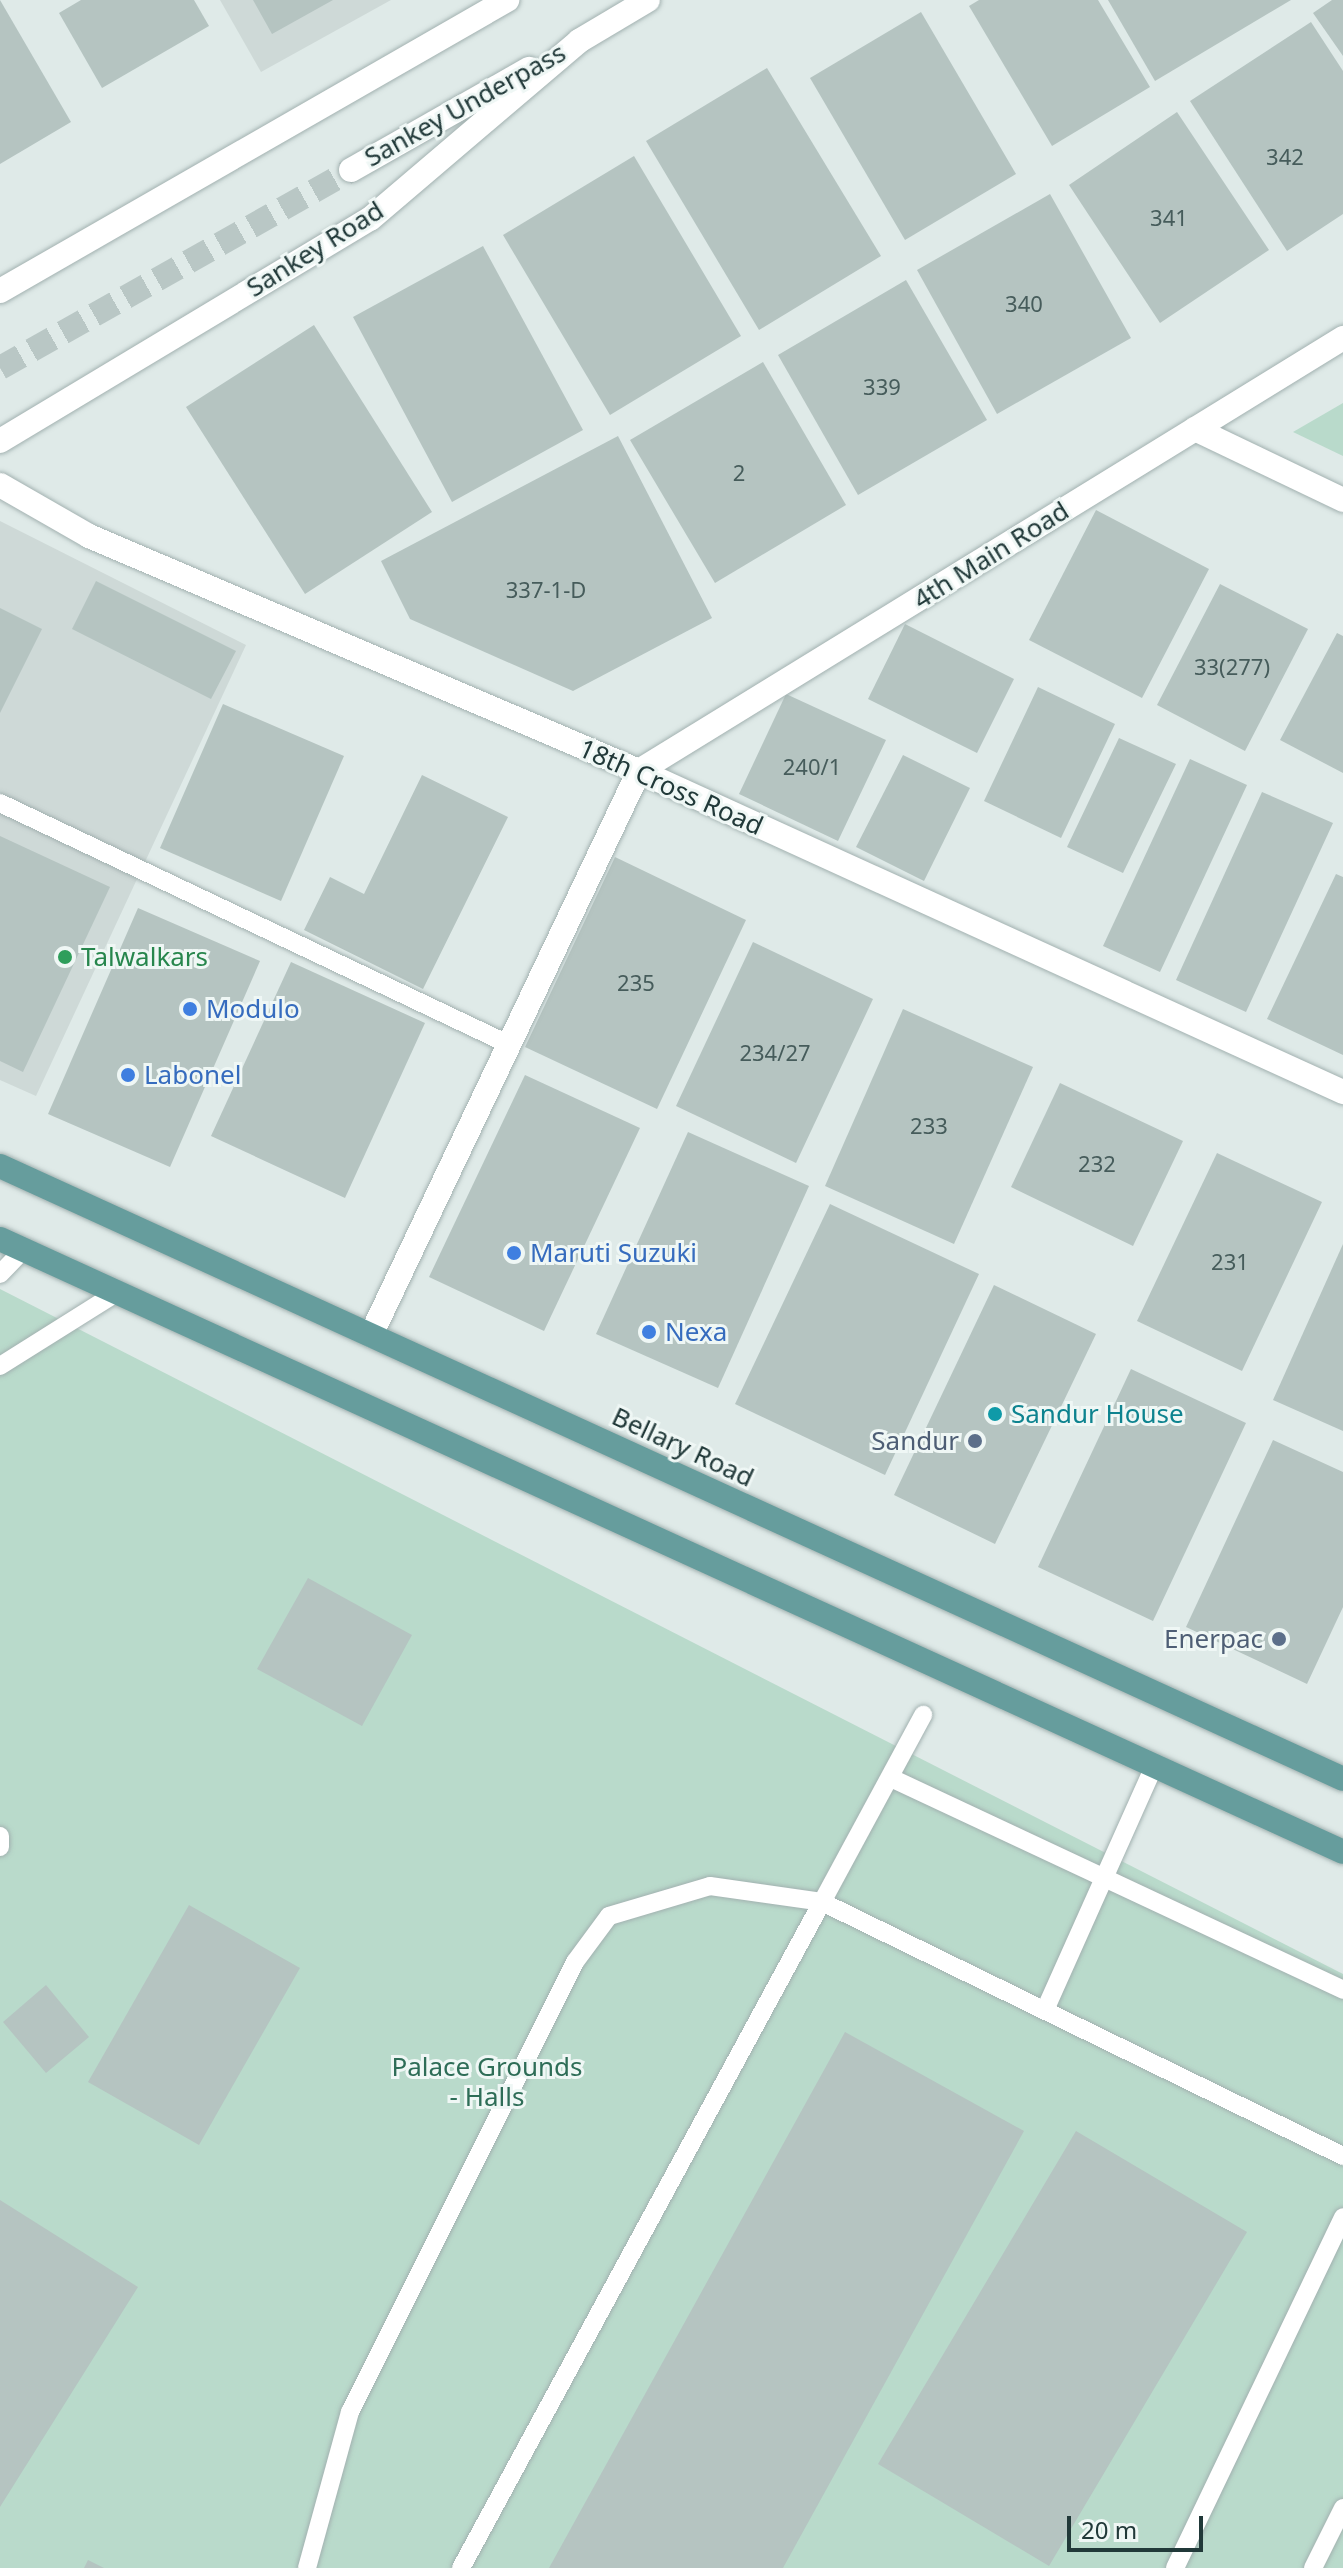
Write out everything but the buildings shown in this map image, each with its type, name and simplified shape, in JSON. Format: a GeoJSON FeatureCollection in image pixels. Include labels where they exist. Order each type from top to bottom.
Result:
{"type":"FeatureCollection","features":[{"type":"Feature","properties":{"kind":"main road","name":"Bellary Road"},"geometry":{"type":"LineString","coordinates":[[0,1166],[1343,1779]]}},
{"type":"Feature","properties":{"kind":"main road"},"geometry":{"type":"LineString","coordinates":[[0,1239],[1343,1852]]}},
{"type":"Feature","properties":{"kind":"street"},"geometry":{"type":"LineString","coordinates":[[0,291],[507,0]]}},
{"type":"Feature","properties":{"kind":"street","name":"Sankey Road"},"geometry":{"type":"LineString","coordinates":[[0,441],[370,219],[579,41],[648,0]]}},
{"type":"Feature","properties":{"kind":"street","name":"Sankey Underpass"},"geometry":{"type":"LineString","coordinates":[[351,170],[579,41]]}},
{"type":"Feature","properties":{"kind":"street","name":"4th Main Road"},"geometry":{"type":"LineString","coordinates":[[639,771],[1343,338]]}},
{"type":"Feature","properties":{"kind":"street"},"geometry":{"type":"LineString","coordinates":[[1195,429],[1343,500]]}},
{"type":"Feature","properties":{"kind":"street","name":"18th Cross Road"},"geometry":{"type":"LineString","coordinates":[[0,485],[89,536],[639,771],[1343,1092]]}},
{"type":"Feature","properties":{"kind":"street"},"geometry":{"type":"LineString","coordinates":[[371,1335],[639,771]]}},
{"type":"Feature","properties":{"kind":"lane"},"geometry":{"type":"LineString","coordinates":[[0,803],[508,1044]]}},
{"type":"Feature","properties":{"kind":"lane"},"geometry":{"type":"LineString","coordinates":[[0,1274],[22,1251]]}},
{"type":"Feature","properties":{"kind":"lane"},"geometry":{"type":"LineString","coordinates":[[0,1366],[115,1294]]}},
{"type":"Feature","properties":{"kind":"lane"},"geometry":{"type":"LineString","coordinates":[[461,2568],[923,1715]]}},
{"type":"Feature","properties":{"kind":"lane"},"geometry":{"type":"LineString","coordinates":[[1045,2010],[1155,1764]]}},
{"type":"Feature","properties":{"kind":"lane"},"geometry":{"type":"LineString","coordinates":[[891,1778],[1102,1883],[1343,1990]]}},
{"type":"Feature","properties":{"kind":"lane"},"geometry":{"type":"LineString","coordinates":[[0,1836],[0,1847]]}},
{"type":"Feature","properties":{"kind":"lane"},"geometry":{"type":"LineString","coordinates":[[307,2568],[350,2412],[508,2089],[575,1962],[609,1916],[710,1886],[822,1902],[1343,2156]]}},
{"type":"Feature","properties":{"kind":"lane"},"geometry":{"type":"LineString","coordinates":[[1175,2568],[1343,2217]]}},
{"type":"Feature","properties":{"kind":"lane"},"geometry":{"type":"LineString","coordinates":[[1313,2568],[1343,2508]]}},
{"type":"Feature","properties":{"kind":"shaded area"},"geometry":{"type":"Polygon","coordinates":[[[220,0],[391,0],[261,72],[220,0]]]}},
{"type":"Feature","properties":{"kind":"shaded area"},"geometry":{"type":"Polygon","coordinates":[[[0,521],[246,645],[36,1096],[0,1080],[0,521]]]}},
{"type":"Feature","properties":{"kind":"green space"},"geometry":{"type":"Polygon","coordinates":[[[1343,403],[1343,456],[1293,432],[1343,403]]]}},
{"type":"Feature","properties":{"kind":"green space","name":"Palace Grounds - Halls"},"geometry":{"type":"Polygon","coordinates":[[[0,1289],[1343,1974],[1343,2568],[0,2568],[0,1289]]]}},
{"type":"Feature","properties":{"kind":"tunnel"},"geometry":{"type":"LineString","coordinates":[[0,368],[351,170]]}},
{"type":"Feature","properties":{"kind":"place","name":"Talwalkars"},"geometry":{"type":"Point","coordinates":[65,957]}},
{"type":"Feature","properties":{"kind":"place","name":"Modulo"},"geometry":{"type":"Point","coordinates":[190,1009]}},
{"type":"Feature","properties":{"kind":"place","name":"Labonel"},"geometry":{"type":"Point","coordinates":[128,1075]}},
{"type":"Feature","properties":{"kind":"place","name":"Maruti Suzuki"},"geometry":{"type":"Point","coordinates":[514,1253]}},
{"type":"Feature","properties":{"kind":"place","name":"Nexa"},"geometry":{"type":"Point","coordinates":[649,1332]}},
{"type":"Feature","properties":{"kind":"place","name":"Sandur House"},"geometry":{"type":"Point","coordinates":[995,1414]}},
{"type":"Feature","properties":{"kind":"place","name":"Sandur"},"geometry":{"type":"Point","coordinates":[975,1441]}},
{"type":"Feature","properties":{"kind":"place","name":"Enerpac"},"geometry":{"type":"Point","coordinates":[1279,1639]}}]}
